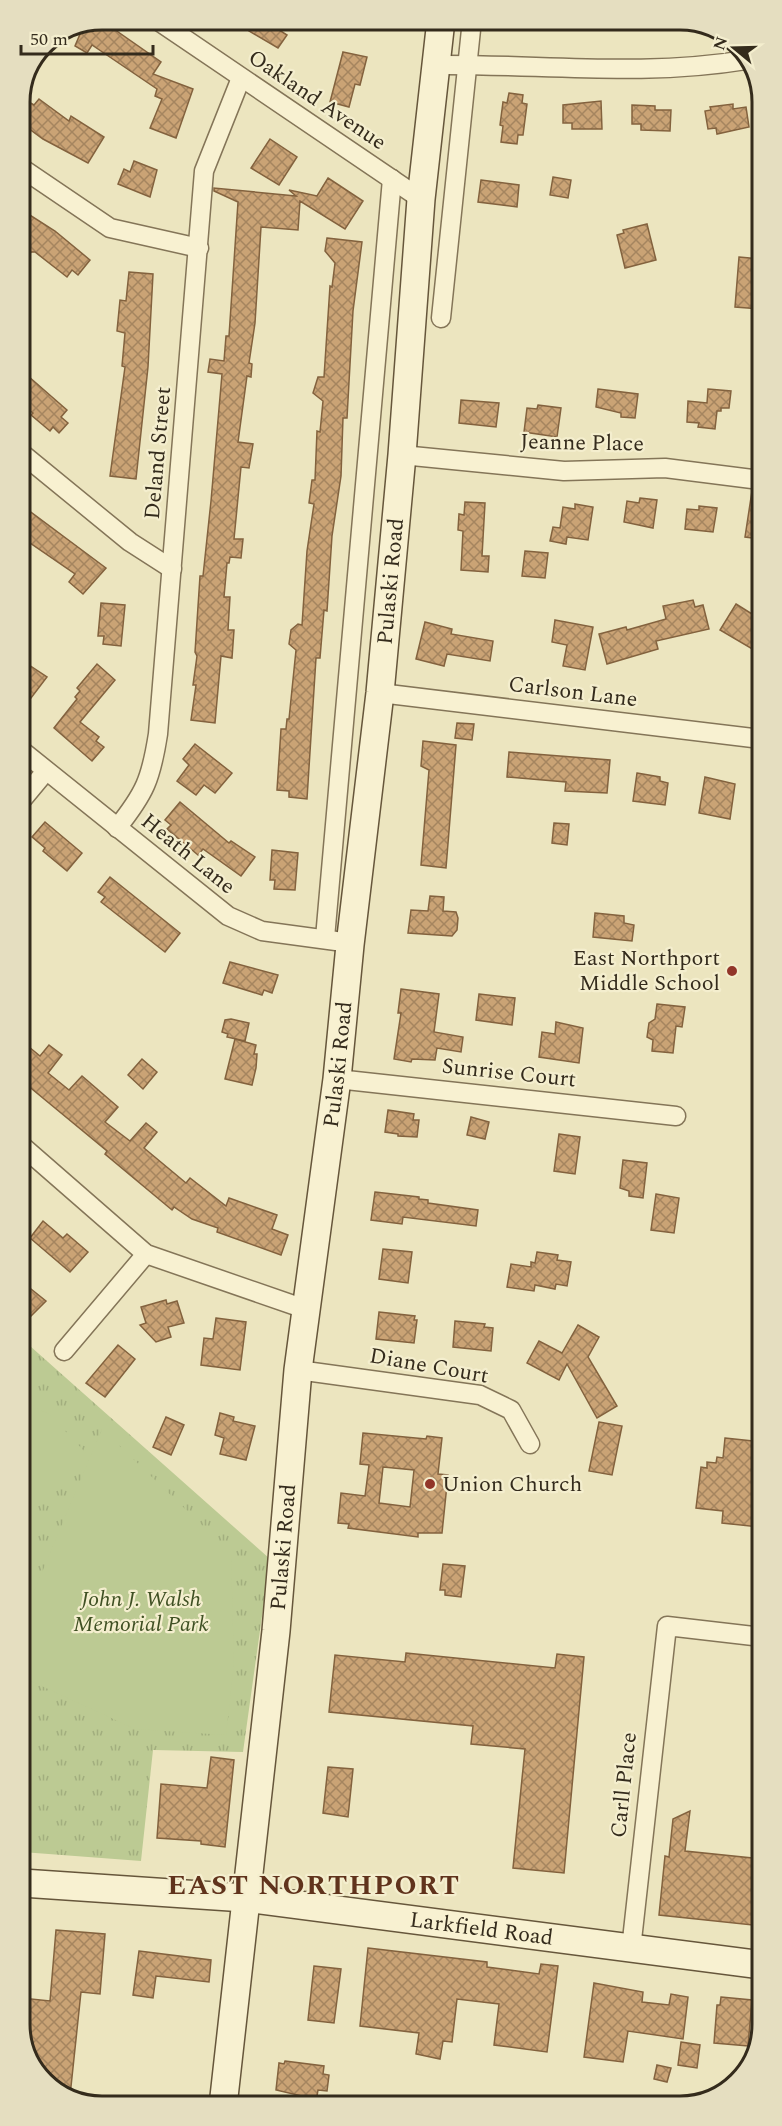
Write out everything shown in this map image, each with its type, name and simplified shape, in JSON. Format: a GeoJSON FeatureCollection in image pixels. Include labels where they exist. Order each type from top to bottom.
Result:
{"type":"FeatureCollection","features":[{"type":"Feature","properties":{"kind":"main road","name":"Pulaski Road"},"geometry":{"type":"LineString","coordinates":[[224,2096],[276,1631],[298,1370],[337,1079],[338,942],[380,693],[402,455],[421,199],[440,30]]}},
{"type":"Feature","properties":{"kind":"main road","name":"Larkfield Road"},"geometry":{"type":"LineString","coordinates":[[30,1884],[245,1898],[752,1964]]}},
{"type":"Feature","properties":{"kind":"street","name":"Oakland Avenue"},"geometry":{"type":"LineString","coordinates":[[172,30],[421,199]]}},
{"type":"Feature","properties":{"kind":"street"},"geometry":{"type":"LineString","coordinates":[[441,318],[471,30]]}},
{"type":"Feature","properties":{"kind":"street"},"geometry":{"type":"LineString","coordinates":[[437,65],[596,70],[713,66],[739,61]]}},
{"type":"Feature","properties":{"kind":"street","name":"Deland Street"},"geometry":{"type":"LineString","coordinates":[[117,828],[141,798],[152,773],[158,734],[204,171],[241,78]]}},
{"type":"Feature","properties":{"kind":"street"},"geometry":{"type":"LineString","coordinates":[[30,174],[110,228],[199,248]]}},
{"type":"Feature","properties":{"kind":"street"},"geometry":{"type":"LineString","coordinates":[[338,942],[393,180]]}},
{"type":"Feature","properties":{"kind":"street","name":"Jeanne Place"},"geometry":{"type":"LineString","coordinates":[[402,455],[564,471],[665,468],[752,479]]}},
{"type":"Feature","properties":{"kind":"street"},"geometry":{"type":"LineString","coordinates":[[30,460],[130,542],[172,569]]}},
{"type":"Feature","properties":{"kind":"street","name":"Carlson Lane"},"geometry":{"type":"LineString","coordinates":[[380,693],[752,739]]}},
{"type":"Feature","properties":{"kind":"street","name":"Heath Lane"},"geometry":{"type":"LineString","coordinates":[[30,758],[228,916],[261,931],[338,942]]}},
{"type":"Feature","properties":{"kind":"street"},"geometry":{"type":"LineString","coordinates":[[30,790],[46,771]]}},
{"type":"Feature","properties":{"kind":"street","name":"Sunrise Court"},"geometry":{"type":"LineString","coordinates":[[337,1079],[676,1116]]}},
{"type":"Feature","properties":{"kind":"street"},"geometry":{"type":"LineString","coordinates":[[30,1153],[146,1254],[305,1309]]}},
{"type":"Feature","properties":{"kind":"street"},"geometry":{"type":"LineString","coordinates":[[64,1352],[146,1254]]}},
{"type":"Feature","properties":{"kind":"street","name":"Diane Court"},"geometry":{"type":"LineString","coordinates":[[298,1370],[480,1395],[511,1410],[530,1444]]}},
{"type":"Feature","properties":{"kind":"street","name":"Carll Place"},"geometry":{"type":"LineString","coordinates":[[631,1949],[651,1753],[668,1626],[752,1636]]}},
{"type":"Feature","properties":{"kind":"green space","name":"John J. Walsh Memorial Park"},"geometry":{"type":"Polygon","coordinates":[[[30,1346],[270,1559],[243,1752],[153,1750],[141,1861],[30,1853],[30,1346]]]}},
{"type":"Feature","properties":{"kind":"green space"},"geometry":{"type":"Polygon","coordinates":[[[30,1404],[50,1415],[86,1453],[30,1504],[30,1404]]]}},
{"type":"Feature","properties":{"kind":"green space"},"geometry":{"type":"Polygon","coordinates":[[[102,1429],[231,1553],[234,1664],[226,1735],[135,1729],[30,1681],[30,1601],[102,1429]]]}},
{"type":"Feature","properties":{"kind":"building"},"geometry":{"type":"Polygon","coordinates":[[[115,30],[161,62],[153,74],[193,89],[176,138],[150,128],[162,99],[155,96],[157,89],[92,45],[87,53],[75,46],[80,33],[115,30]]]}},
{"type":"Feature","properties":{"kind":"building"},"geometry":{"type":"Polygon","coordinates":[[[279,30],[287,35],[278,48],[249,31],[279,30]]]}},
{"type":"Feature","properties":{"kind":"building"},"geometry":{"type":"Polygon","coordinates":[[[343,52],[367,57],[360,85],[355,84],[349,107],[330,102],[343,52]]]}},
{"type":"Feature","properties":{"kind":"building"},"geometry":{"type":"Polygon","coordinates":[[[509,93],[523,95],[522,103],[527,104],[523,135],[518,135],[517,144],[501,142],[503,126],[500,125],[503,102],[507,103],[509,93]]]}},
{"type":"Feature","properties":{"kind":"building"},"geometry":{"type":"Polygon","coordinates":[[[39,99],[69,121],[71,116],[104,137],[88,163],[30,129],[30,103],[34,105],[39,99]]]}},
{"type":"Feature","properties":{"kind":"building"},"geometry":{"type":"Polygon","coordinates":[[[601,101],[602,129],[572,129],[572,123],[563,123],[563,105],[601,101]]]}},
{"type":"Feature","properties":{"kind":"building"},"geometry":{"type":"Polygon","coordinates":[[[733,104],[733,109],[746,107],[749,127],[717,134],[716,128],[708,129],[705,111],[711,110],[710,107],[733,104]]]}},
{"type":"Feature","properties":{"kind":"building"},"geometry":{"type":"Polygon","coordinates":[[[632,105],[655,106],[655,110],[671,110],[670,131],[641,130],[641,124],[632,124],[632,105]]]}},
{"type":"Feature","properties":{"kind":"building"},"geometry":{"type":"Polygon","coordinates":[[[270,139],[297,157],[279,185],[251,168],[270,139]]]}},
{"type":"Feature","properties":{"kind":"building"},"geometry":{"type":"Polygon","coordinates":[[[134,161],[157,170],[150,197],[118,184],[124,169],[130,172],[134,161]]]}},
{"type":"Feature","properties":{"kind":"building"},"geometry":{"type":"Polygon","coordinates":[[[553,177],[571,180],[568,198],[550,195],[553,177]]]}},
{"type":"Feature","properties":{"kind":"building"},"geometry":{"type":"Polygon","coordinates":[[[328,178],[363,201],[345,229],[300,201],[298,230],[261,227],[255,323],[249,363],[252,364],[251,377],[247,376],[238,442],[253,444],[249,468],[241,467],[234,539],[243,539],[241,558],[230,557],[227,563],[224,597],[230,597],[228,630],[234,630],[232,658],[221,656],[215,723],[191,720],[196,685],[193,685],[197,656],[195,652],[200,576],[203,576],[222,374],[208,372],[210,359],[224,361],[226,336],[229,336],[238,202],[214,191],[214,188],[296,196],[289,190],[317,196],[328,178]]]}},
{"type":"Feature","properties":{"kind":"building"},"geometry":{"type":"Polygon","coordinates":[[[481,180],[519,185],[517,207],[478,202],[481,180]]]}},
{"type":"Feature","properties":{"kind":"building"},"geometry":{"type":"Polygon","coordinates":[[[30,215],[55,231],[90,260],[78,275],[72,270],[67,277],[35,252],[30,254],[30,215]]]}},
{"type":"Feature","properties":{"kind":"building"},"geometry":{"type":"Polygon","coordinates":[[[647,224],[656,260],[625,268],[617,235],[624,233],[623,230],[647,224]]]}},
{"type":"Feature","properties":{"kind":"building"},"geometry":{"type":"Polygon","coordinates":[[[327,238],[362,242],[353,311],[347,418],[343,418],[341,476],[332,536],[327,611],[324,610],[320,658],[316,658],[307,799],[289,797],[289,791],[277,790],[281,729],[286,729],[287,719],[289,719],[296,650],[289,644],[291,630],[298,624],[302,625],[307,551],[314,504],[309,503],[312,480],[315,480],[317,431],[320,432],[323,401],[313,393],[318,377],[324,377],[330,286],[332,287],[335,263],[325,251],[327,238]]]}},
{"type":"Feature","properties":{"kind":"building"},"geometry":{"type":"Polygon","coordinates":[[[739,257],[752,258],[752,308],[735,307],[739,257]]]}},
{"type":"Feature","properties":{"kind":"building"},"geometry":{"type":"Polygon","coordinates":[[[129,272],[153,274],[148,367],[136,479],[110,476],[125,367],[122,366],[125,333],[117,331],[120,300],[126,301],[129,272]]]}},
{"type":"Feature","properties":{"kind":"building"},"geometry":{"type":"Polygon","coordinates":[[[30,378],[67,410],[61,417],[68,423],[59,433],[53,427],[50,431],[31,415],[33,413],[30,411],[30,378]]]}},
{"type":"Feature","properties":{"kind":"building"},"geometry":{"type":"Polygon","coordinates":[[[598,389],[638,394],[635,418],[621,417],[621,413],[596,407],[598,389]]]}},
{"type":"Feature","properties":{"kind":"building"},"geometry":{"type":"Polygon","coordinates":[[[708,389],[731,391],[729,408],[721,408],[721,411],[717,411],[715,429],[698,427],[699,423],[687,422],[688,401],[707,403],[708,389]]]}},
{"type":"Feature","properties":{"kind":"building"},"geometry":{"type":"Polygon","coordinates":[[[461,400],[499,403],[496,427],[459,423],[461,400]]]}},
{"type":"Feature","properties":{"kind":"building"},"geometry":{"type":"Polygon","coordinates":[[[538,405],[561,408],[557,437],[524,432],[527,408],[537,409],[538,405]]]}},
{"type":"Feature","properties":{"kind":"building"},"geometry":{"type":"Polygon","coordinates":[[[752,491],[752,538],[745,537],[752,491]]]}},
{"type":"Feature","properties":{"kind":"building"},"geometry":{"type":"Polygon","coordinates":[[[640,498],[657,500],[653,528],[624,522],[627,501],[639,503],[640,498]]]}},
{"type":"Feature","properties":{"kind":"building"},"geometry":{"type":"Polygon","coordinates":[[[465,502],[485,503],[482,556],[489,556],[488,572],[461,570],[463,531],[458,530],[459,514],[464,515],[465,502]]]}},
{"type":"Feature","properties":{"kind":"building"},"geometry":{"type":"Polygon","coordinates":[[[575,504],[593,507],[588,540],[567,537],[566,544],[550,541],[553,527],[560,528],[563,507],[575,509],[575,504]]]}},
{"type":"Feature","properties":{"kind":"building"},"geometry":{"type":"Polygon","coordinates":[[[699,506],[717,508],[713,532],[685,529],[687,509],[699,510],[699,506]]]}},
{"type":"Feature","properties":{"kind":"building"},"geometry":{"type":"Polygon","coordinates":[[[30,511],[106,568],[83,594],[69,582],[75,574],[30,543],[30,511]]]}},
{"type":"Feature","properties":{"kind":"building"},"geometry":{"type":"Polygon","coordinates":[[[525,551],[548,553],[545,578],[522,576],[525,551]]]}},
{"type":"Feature","properties":{"kind":"building"},"geometry":{"type":"Polygon","coordinates":[[[693,600],[695,607],[703,605],[709,629],[656,641],[658,649],[607,664],[599,634],[626,627],[627,630],[666,619],[663,606],[693,600]]]}},
{"type":"Feature","properties":{"kind":"building"},"geometry":{"type":"Polygon","coordinates":[[[101,603],[125,605],[121,646],[103,644],[104,636],[98,636],[101,603]]]}},
{"type":"Feature","properties":{"kind":"building"},"geometry":{"type":"Polygon","coordinates":[[[736,604],[752,614],[752,649],[720,630],[736,604]]]}},
{"type":"Feature","properties":{"kind":"building"},"geometry":{"type":"Polygon","coordinates":[[[555,620],[593,627],[585,670],[563,666],[567,645],[552,642],[555,620]]]}},
{"type":"Feature","properties":{"kind":"building"},"geometry":{"type":"Polygon","coordinates":[[[425,622],[452,629],[451,634],[493,641],[490,661],[447,654],[444,666],[416,659],[425,622]]]}},
{"type":"Feature","properties":{"kind":"building"},"geometry":{"type":"Polygon","coordinates":[[[97,664],[115,680],[80,722],[99,737],[96,741],[104,747],[92,761],[54,728],[77,699],[75,697],[80,691],[77,688],[97,664]]]}},
{"type":"Feature","properties":{"kind":"building"},"geometry":{"type":"Polygon","coordinates":[[[30,666],[47,677],[30,699],[30,666]]]}},
{"type":"Feature","properties":{"kind":"building"},"geometry":{"type":"Polygon","coordinates":[[[457,723],[474,724],[472,740],[455,738],[457,723]]]}},
{"type":"Feature","properties":{"kind":"building"},"geometry":{"type":"Polygon","coordinates":[[[423,741],[456,745],[446,868],[421,865],[429,770],[421,766],[423,741]]]}},
{"type":"Feature","properties":{"kind":"building"},"geometry":{"type":"Polygon","coordinates":[[[195,744],[232,773],[215,793],[204,785],[196,795],[177,781],[189,765],[183,759],[195,744]]]}},
{"type":"Feature","properties":{"kind":"building"},"geometry":{"type":"Polygon","coordinates":[[[509,752],[610,760],[607,793],[565,791],[566,782],[507,777],[509,752]]]}},
{"type":"Feature","properties":{"kind":"building"},"geometry":{"type":"Polygon","coordinates":[[[637,773],[660,777],[660,781],[668,783],[665,805],[633,801],[637,773]]]}},
{"type":"Feature","properties":{"kind":"building"},"geometry":{"type":"Polygon","coordinates":[[[705,777],[735,784],[730,819],[699,813],[705,777]]]}},
{"type":"Feature","properties":{"kind":"building"},"geometry":{"type":"Polygon","coordinates":[[[180,802],[229,843],[231,841],[255,857],[241,876],[203,849],[198,855],[167,829],[171,825],[165,820],[180,802]]]}},
{"type":"Feature","properties":{"kind":"building"},"geometry":{"type":"Polygon","coordinates":[[[45,822],[82,853],[67,871],[43,851],[45,848],[32,837],[45,822]]]}},
{"type":"Feature","properties":{"kind":"building"},"geometry":{"type":"Polygon","coordinates":[[[554,823],[569,824],[567,845],[552,843],[554,823]]]}},
{"type":"Feature","properties":{"kind":"building"},"geometry":{"type":"Polygon","coordinates":[[[272,850],[298,853],[295,890],[274,889],[275,880],[270,880],[272,850]]]}},
{"type":"Feature","properties":{"kind":"building"},"geometry":{"type":"Polygon","coordinates":[[[110,877],[180,933],[165,952],[101,902],[105,897],[98,892],[110,877]]]}},
{"type":"Feature","properties":{"kind":"building"},"geometry":{"type":"Polygon","coordinates":[[[430,896],[444,897],[443,911],[456,912],[457,930],[452,936],[408,933],[411,910],[428,911],[430,896]]]}},
{"type":"Feature","properties":{"kind":"building"},"geometry":{"type":"Polygon","coordinates":[[[595,913],[624,916],[624,923],[634,925],[632,941],[593,937],[595,913]]]}},
{"type":"Feature","properties":{"kind":"building"},"geometry":{"type":"Polygon","coordinates":[[[230,962],[278,975],[272,993],[264,990],[262,995],[223,983],[230,962]]]}},
{"type":"Feature","properties":{"kind":"building"},"geometry":{"type":"Polygon","coordinates":[[[401,989],[439,994],[434,1032],[463,1037],[461,1052],[437,1048],[435,1060],[412,1059],[411,1062],[394,1059],[401,1013],[398,1013],[401,989]]]}},
{"type":"Feature","properties":{"kind":"building"},"geometry":{"type":"Polygon","coordinates":[[[479,994],[515,998],[512,1025],[476,1020],[479,994]]]}},
{"type":"Feature","properties":{"kind":"building"},"geometry":{"type":"Polygon","coordinates":[[[657,1004],[685,1007],[682,1027],[676,1026],[673,1053],[652,1051],[653,1040],[647,1037],[649,1023],[655,1019],[657,1004]]]}},
{"type":"Feature","properties":{"kind":"building"},"geometry":{"type":"Polygon","coordinates":[[[225,1020],[249,1023],[245,1041],[227,1037],[228,1034],[222,1032],[225,1020]]]}},
{"type":"Feature","properties":{"kind":"building"},"geometry":{"type":"Polygon","coordinates":[[[556,1022],[583,1028],[579,1063],[539,1057],[542,1032],[555,1034],[556,1022]]]}},
{"type":"Feature","properties":{"kind":"building"},"geometry":{"type":"Polygon","coordinates":[[[235,1039],[256,1045],[254,1054],[257,1054],[256,1068],[252,1085],[225,1079],[235,1039]]]}},
{"type":"Feature","properties":{"kind":"building"},"geometry":{"type":"Polygon","coordinates":[[[49,1045],[62,1055],[48,1073],[69,1090],[82,1076],[118,1107],[105,1122],[130,1141],[146,1123],[157,1132],[144,1148],[186,1183],[190,1178],[226,1206],[229,1198],[277,1215],[272,1229],[288,1235],[281,1255],[217,1232],[218,1228],[192,1219],[174,1207],[172,1210],[105,1154],[107,1151],[30,1087],[30,1048],[40,1056],[49,1045]]]}},
{"type":"Feature","properties":{"kind":"building"},"geometry":{"type":"Polygon","coordinates":[[[142,1059],[157,1072],[143,1089],[128,1075],[142,1059]]]}},
{"type":"Feature","properties":{"kind":"building"},"geometry":{"type":"Polygon","coordinates":[[[388,1110],[414,1114],[413,1120],[419,1120],[417,1137],[398,1136],[398,1134],[385,1132],[388,1110]]]}},
{"type":"Feature","properties":{"kind":"building"},"geometry":{"type":"Polygon","coordinates":[[[471,1117],[489,1122],[485,1139],[467,1135],[471,1117]]]}},
{"type":"Feature","properties":{"kind":"building"},"geometry":{"type":"Polygon","coordinates":[[[559,1134],[580,1137],[575,1174],[554,1171],[559,1134]]]}},
{"type":"Feature","properties":{"kind":"building"},"geometry":{"type":"Polygon","coordinates":[[[623,1160],[647,1163],[643,1198],[629,1196],[629,1191],[620,1188],[623,1160]]]}},
{"type":"Feature","properties":{"kind":"building"},"geometry":{"type":"Polygon","coordinates":[[[375,1192],[419,1197],[419,1199],[428,1200],[428,1203],[478,1210],[476,1226],[403,1217],[402,1224],[371,1220],[375,1192]]]}},
{"type":"Feature","properties":{"kind":"building"},"geometry":{"type":"Polygon","coordinates":[[[656,1194],[679,1198],[674,1233],[651,1230],[656,1194]]]}},
{"type":"Feature","properties":{"kind":"building"},"geometry":{"type":"Polygon","coordinates":[[[43,1221],[63,1238],[67,1234],[88,1252],[70,1272],[30,1238],[43,1221]]]}},
{"type":"Feature","properties":{"kind":"building"},"geometry":{"type":"Polygon","coordinates":[[[383,1249],[412,1252],[408,1283],[379,1279],[383,1249]]]}},
{"type":"Feature","properties":{"kind":"building"},"geometry":{"type":"Polygon","coordinates":[[[537,1252],[558,1255],[557,1260],[571,1262],[567,1286],[556,1284],[555,1289],[535,1285],[534,1291],[507,1287],[511,1264],[531,1267],[531,1262],[535,1263],[537,1252]]]}},
{"type":"Feature","properties":{"kind":"building"},"geometry":{"type":"Polygon","coordinates":[[[30,1288],[46,1301],[30,1317],[30,1288]]]}},
{"type":"Feature","properties":{"kind":"building"},"geometry":{"type":"Polygon","coordinates":[[[166,1300],[167,1304],[177,1301],[184,1323],[168,1327],[171,1337],[156,1342],[140,1325],[146,1323],[141,1307],[166,1300]]]}},
{"type":"Feature","properties":{"kind":"building"},"geometry":{"type":"Polygon","coordinates":[[[379,1312],[415,1316],[414,1320],[417,1320],[414,1343],[376,1339],[379,1312]]]}},
{"type":"Feature","properties":{"kind":"building"},"geometry":{"type":"Polygon","coordinates":[[[216,1318],[246,1322],[240,1370],[201,1365],[204,1338],[213,1339],[216,1318]]]}},
{"type":"Feature","properties":{"kind":"building"},"geometry":{"type":"Polygon","coordinates":[[[455,1321],[485,1324],[484,1327],[493,1328],[491,1351],[453,1347],[455,1321]]]}},
{"type":"Feature","properties":{"kind":"building"},"geometry":{"type":"Polygon","coordinates":[[[578,1325],[599,1337],[588,1357],[617,1406],[597,1418],[567,1364],[559,1380],[527,1363],[539,1341],[562,1353],[578,1325]]]}},
{"type":"Feature","properties":{"kind":"building"},"geometry":{"type":"Polygon","coordinates":[[[118,1345],[135,1359],[105,1397],[86,1383],[118,1345]]]}},
{"type":"Feature","properties":{"kind":"building"},"geometry":{"type":"Polygon","coordinates":[[[220,1413],[234,1417],[233,1421],[255,1426],[246,1460],[220,1454],[224,1438],[215,1435],[220,1413]]]}},
{"type":"Feature","properties":{"kind":"building"},"geometry":{"type":"Polygon","coordinates":[[[166,1417],[184,1425],[171,1455],[153,1447],[166,1417]]]}},
{"type":"Feature","properties":{"kind":"building"},"geometry":{"type":"Polygon","coordinates":[[[599,1422],[622,1426],[612,1475],[589,1471],[599,1422]]]}},
{"type":"Feature","properties":{"kind":"building","name":"Union Church"},"geometry":{"type":"Polygon","coordinates":[[[363,1433],[426,1439],[427,1436],[442,1438],[438,1474],[448,1475],[442,1533],[418,1533],[418,1537],[348,1528],[349,1524],[338,1523],[341,1493],[365,1496],[369,1465],[360,1464],[363,1433]],[[383,1467],[379,1503],[410,1507],[414,1470],[383,1467]]]}},
{"type":"Feature","properties":{"kind":"building"},"geometry":{"type":"Polygon","coordinates":[[[725,1438],[752,1441],[752,1526],[722,1523],[723,1511],[696,1508],[701,1467],[707,1468],[707,1462],[716,1463],[717,1457],[723,1458],[725,1438]]]}},
{"type":"Feature","properties":{"kind":"building"},"geometry":{"type":"Polygon","coordinates":[[[443,1564],[465,1566],[461,1597],[445,1595],[445,1590],[440,1590],[443,1564]]]}},
{"type":"Feature","properties":{"kind":"building"},"geometry":{"type":"Polygon","coordinates":[[[406,1653],[555,1668],[557,1654],[584,1657],[564,1873],[513,1868],[525,1749],[471,1744],[473,1726],[329,1712],[335,1655],[405,1662],[406,1653]]]}},
{"type":"Feature","properties":{"kind":"building"},"geometry":{"type":"Polygon","coordinates":[[[211,1757],[234,1760],[225,1847],[201,1844],[201,1841],[157,1838],[161,1784],[207,1788],[211,1757]]]}},
{"type":"Feature","properties":{"kind":"building"},"geometry":{"type":"Polygon","coordinates":[[[328,1767],[353,1769],[348,1817],[323,1813],[328,1767]]]}},
{"type":"Feature","properties":{"kind":"building"},"geometry":{"type":"Polygon","coordinates":[[[690,1811],[685,1851],[752,1858],[752,1925],[659,1915],[665,1856],[669,1857],[673,1819],[690,1811]]]}},
{"type":"Feature","properties":{"kind":"building"},"geometry":{"type":"Polygon","coordinates":[[[56,1930],[105,1934],[100,1994],[81,1992],[71,2088],[51,2075],[42,2064],[32,2042],[30,1999],[50,2001],[56,1930]]]}},
{"type":"Feature","properties":{"kind":"building"},"geometry":{"type":"Polygon","coordinates":[[[368,1948],[487,1962],[487,1967],[539,1974],[541,1964],[558,1966],[547,2052],[494,2045],[499,2004],[457,1999],[452,2042],[443,2041],[440,2059],[416,2054],[419,2033],[360,2026],[368,1948]]]}},
{"type":"Feature","properties":{"kind":"building"},"geometry":{"type":"Polygon","coordinates":[[[139,1951],[211,1960],[209,1982],[156,1976],[153,1998],[133,1995],[139,1951]]]}},
{"type":"Feature","properties":{"kind":"building"},"geometry":{"type":"Polygon","coordinates":[[[314,1966],[341,1969],[334,2023],[308,2020],[314,1966]]]}},
{"type":"Feature","properties":{"kind":"building"},"geometry":{"type":"Polygon","coordinates":[[[594,1983],[643,1992],[642,2002],[669,2005],[671,1994],[688,1997],[683,2039],[628,2031],[623,2062],[584,2057],[594,1983]]]}},
{"type":"Feature","properties":{"kind":"building"},"geometry":{"type":"Polygon","coordinates":[[[721,1997],[752,2000],[748,2046],[714,2043],[717,2005],[720,2005],[721,1997]]]}},
{"type":"Feature","properties":{"kind":"building"},"geometry":{"type":"Polygon","coordinates":[[[681,2042],[700,2045],[697,2068],[678,2065],[681,2042]]]}},
{"type":"Feature","properties":{"kind":"building"},"geometry":{"type":"Polygon","coordinates":[[[285,2061],[324,2066],[323,2074],[329,2075],[327,2091],[318,2090],[317,2096],[302,2096],[276,2090],[279,2063],[284,2064],[285,2061]]]}},
{"type":"Feature","properties":{"kind":"building"},"geometry":{"type":"Polygon","coordinates":[[[657,2065],[671,2068],[667,2082],[654,2079],[657,2065]]]}},
{"type":"Feature","properties":{"kind":"place","name":"East Northport Middle School"},"geometry":{"type":"Point","coordinates":[732,971]}},
{"type":"Feature","properties":{"kind":"place","name":"Union Church"},"geometry":{"type":"Point","coordinates":[430,1484]}},
{"type":"Feature","properties":{"kind":"district","name":"EAST NORTHPORT"},"geometry":{"type":"Point","coordinates":[314,1885]}}]}
